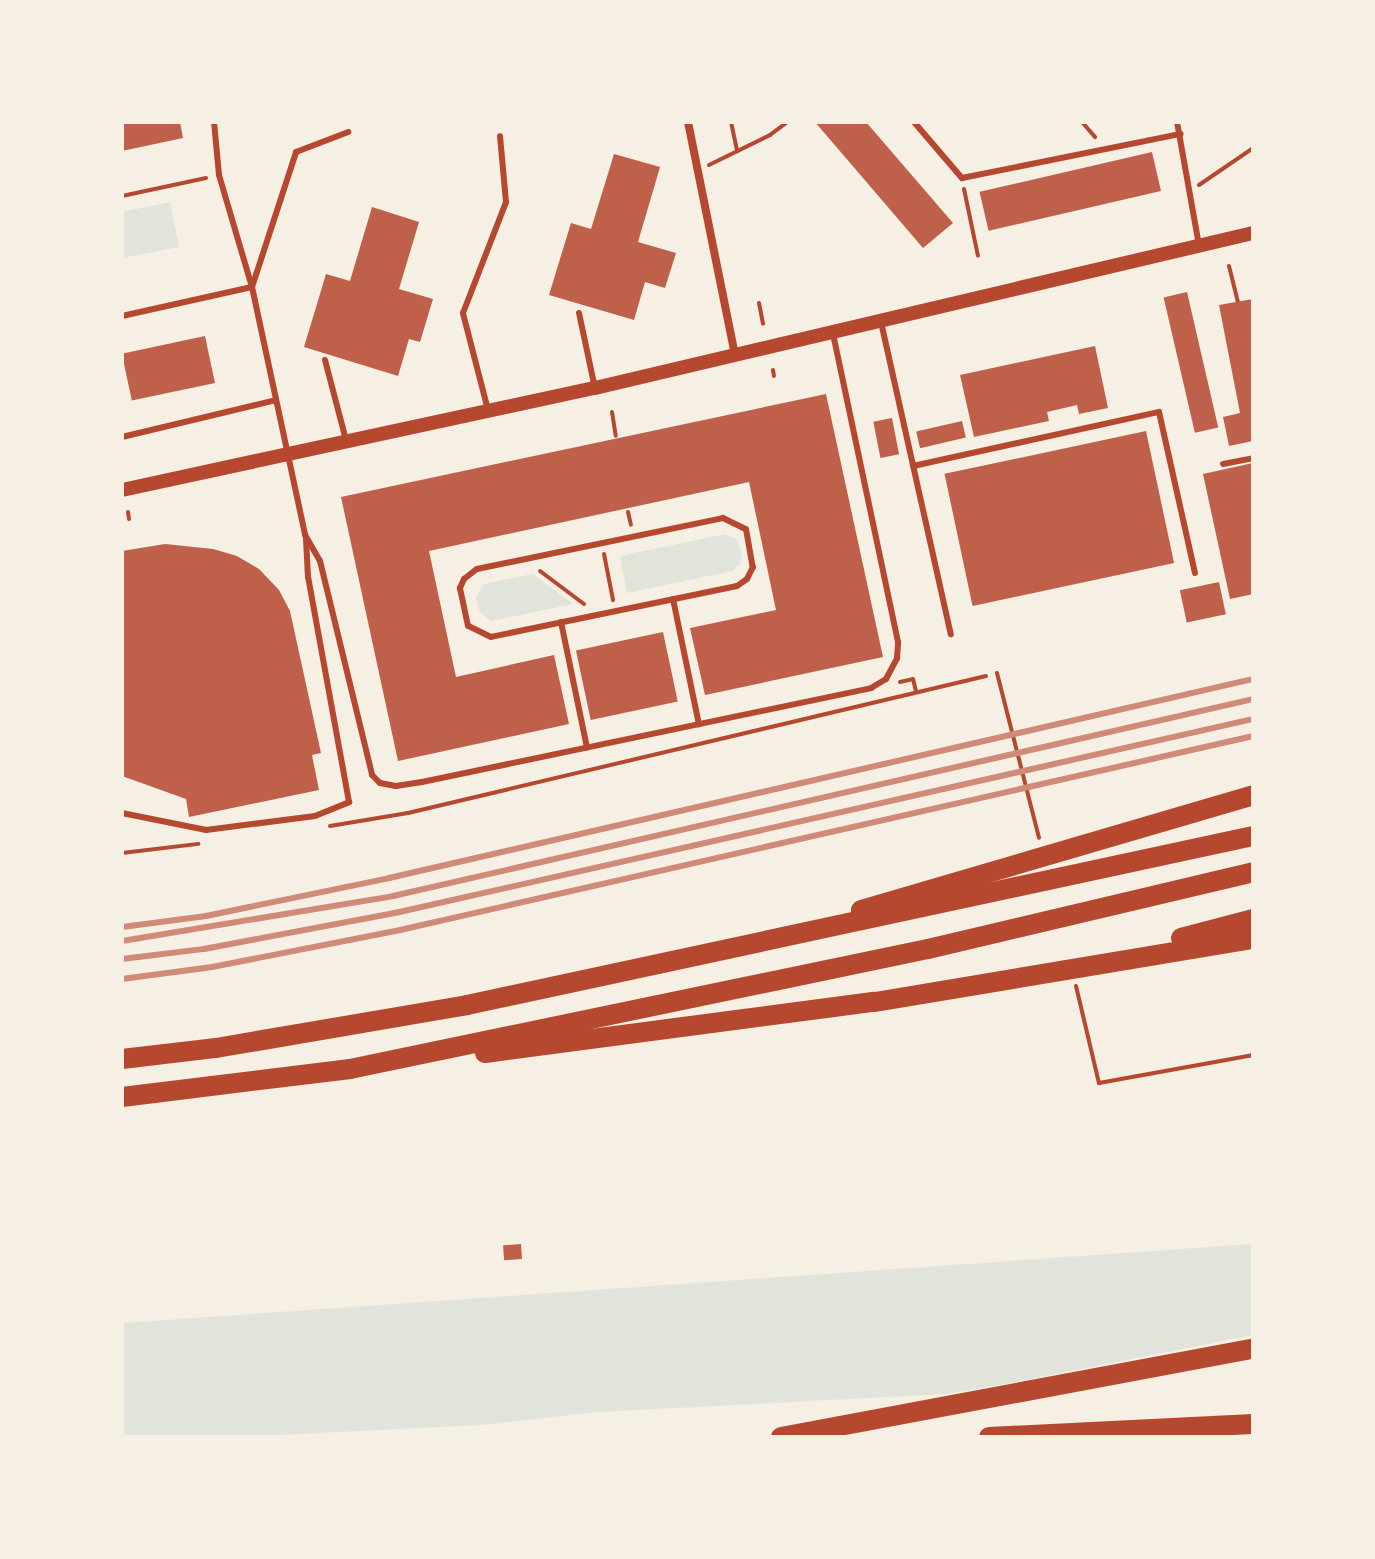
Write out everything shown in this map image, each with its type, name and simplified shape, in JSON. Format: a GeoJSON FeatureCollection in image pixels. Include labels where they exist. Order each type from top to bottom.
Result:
{"type":"FeatureCollection","features":[{"type":"Feature","properties":{"kind":"main road"},"geometry":{"type":"LineString","coordinates":[[712,955],[1253,795]]}},
{"type":"Feature","properties":{"kind":"main road"},"geometry":{"type":"LineString","coordinates":[[122,1059],[216,1048],[467,1005],[712,955],[1253,836]]}},
{"type":"Feature","properties":{"kind":"main road"},"geometry":{"type":"LineString","coordinates":[[350,1069],[928,949],[1253,872]]}},
{"type":"Feature","properties":{"kind":"main road"},"geometry":{"type":"LineString","coordinates":[[1081,966],[1253,919]]}},
{"type":"Feature","properties":{"kind":"main road"},"geometry":{"type":"LineString","coordinates":[[122,1097],[728,1023],[1253,939]]}},
{"type":"Feature","properties":{"kind":"main road"},"geometry":{"type":"LineString","coordinates":[[781,1437],[1253,1349]]}},
{"type":"Feature","properties":{"kind":"main road"},"geometry":{"type":"LineString","coordinates":[[989,1437],[1253,1424]]}},
{"type":"Feature","properties":{"kind":"street"},"geometry":{"type":"LineString","coordinates":[[688,122],[735,356]]}},
{"type":"Feature","properties":{"kind":"street"},"geometry":{"type":"LineString","coordinates":[[122,490],[595,388],[1253,233]]}},
{"type":"Feature","properties":{"kind":"lane"},"geometry":{"type":"LineString","coordinates":[[122,813],[184,828],[206,830],[315,816],[349,802],[308,577],[305,535],[252,287],[219,175],[214,122]]}},
{"type":"Feature","properties":{"kind":"lane"},"geometry":{"type":"LineString","coordinates":[[914,122],[962,178],[1181,134]]}},
{"type":"Feature","properties":{"kind":"lane"},"geometry":{"type":"LineString","coordinates":[[1177,122],[1199,245]]}},
{"type":"Feature","properties":{"kind":"lane"},"geometry":{"type":"LineString","coordinates":[[252,287],[296,152],[348,132]]}},
{"type":"Feature","properties":{"kind":"lane"},"geometry":{"type":"LineString","coordinates":[[488,410],[463,313],[506,202],[500,136]]}},
{"type":"Feature","properties":{"kind":"lane"},"geometry":{"type":"LineString","coordinates":[[122,316],[252,287]]}},
{"type":"Feature","properties":{"kind":"lane"},"geometry":{"type":"LineString","coordinates":[[579,313],[595,388]]}},
{"type":"Feature","properties":{"kind":"lane"},"geometry":{"type":"LineString","coordinates":[[881,322],[951,634]]}},
{"type":"Feature","properties":{"kind":"lane"},"geometry":{"type":"LineString","coordinates":[[305,535],[320,561],[372,775],[380,783],[396,786],[871,688],[886,679],[897,658],[898,642],[833,333]]}},
{"type":"Feature","properties":{"kind":"lane"},"geometry":{"type":"LineString","coordinates":[[325,360],[346,440]]}},
{"type":"Feature","properties":{"kind":"lane"},"geometry":{"type":"LineString","coordinates":[[122,437],[276,400]]}},
{"type":"Feature","properties":{"kind":"lane"},"geometry":{"type":"LineString","coordinates":[[913,466],[1159,412],[1195,573]]}},
{"type":"Feature","properties":{"kind":"lane"},"geometry":{"type":"LineString","coordinates":[[1223,464],[1253,458]]}},
{"type":"Feature","properties":{"kind":"lane"},"geometry":{"type":"LineString","coordinates":[[723,518],[742,525],[753,567],[747,579],[737,586],[598,615],[491,637],[468,626],[460,588],[464,579],[477,569],[525,560],[723,518]]}},
{"type":"Feature","properties":{"kind":"lane"},"geometry":{"type":"LineString","coordinates":[[673,599],[699,724]]}},
{"type":"Feature","properties":{"kind":"lane"},"geometry":{"type":"LineString","coordinates":[[561,622],[587,747]]}},
{"type":"Feature","properties":{"kind":"path"},"geometry":{"type":"LineString","coordinates":[[731,122],[737,152]]}},
{"type":"Feature","properties":{"kind":"path"},"geometry":{"type":"LineString","coordinates":[[698,171],[787,122]]}},
{"type":"Feature","properties":{"kind":"path"},"geometry":{"type":"LineString","coordinates":[[1082,122],[1104,148]]}},
{"type":"Feature","properties":{"kind":"path"},"geometry":{"type":"LineString","coordinates":[[1188,192],[1220,174],[1253,148]]}},
{"type":"Feature","properties":{"kind":"path"},"geometry":{"type":"LineString","coordinates":[[122,196],[219,175]]}},
{"type":"Feature","properties":{"kind":"path"},"geometry":{"type":"LineString","coordinates":[[962,178],[978,256]]}},
{"type":"Feature","properties":{"kind":"path"},"geometry":{"type":"LineString","coordinates":[[1229,266],[1238,301]]}},
{"type":"Feature","properties":{"kind":"path"},"geometry":{"type":"LineString","coordinates":[[759,303],[763,324]]}},
{"type":"Feature","properties":{"kind":"path"},"geometry":{"type":"LineString","coordinates":[[612,412],[616,436]]}},
{"type":"Feature","properties":{"kind":"path"},"geometry":{"type":"LineString","coordinates":[[128,512],[129,519]]}},
{"type":"Feature","properties":{"kind":"path"},"geometry":{"type":"LineString","coordinates":[[601,544],[615,611]]}},
{"type":"Feature","properties":{"kind":"path"},"geometry":{"type":"LineString","coordinates":[[525,560],[598,615]]}},
{"type":"Feature","properties":{"kind":"path"},"geometry":{"type":"LineString","coordinates":[[322,828],[408,813],[986,676]]}},
{"type":"Feature","properties":{"kind":"path"},"geometry":{"type":"LineString","coordinates":[[913,679],[916,691]]}},
{"type":"Feature","properties":{"kind":"path"},"geometry":{"type":"LineString","coordinates":[[122,853],[200,843]]}},
{"type":"Feature","properties":{"kind":"path"},"geometry":{"type":"LineString","coordinates":[[1096,1066],[1099,1083],[1253,1055]]}},
{"type":"Feature","properties":{"kind":"shaded area"},"geometry":{"type":"Polygon","coordinates":[[[170,202],[179,247],[122,258],[122,212],[170,202]]]}},
{"type":"Feature","properties":{"kind":"shaded area"},"geometry":{"type":"Polygon","coordinates":[[[725,534],[736,539],[742,552],[740,564],[732,571],[627,593],[620,556],[725,534]]]}},
{"type":"Feature","properties":{"kind":"shaded area"},"geometry":{"type":"Polygon","coordinates":[[[533,574],[573,604],[491,621],[479,611],[476,598],[483,584],[533,574]]]}},
{"type":"Feature","properties":{"kind":"shaded area"},"geometry":{"type":"Polygon","coordinates":[[[1253,1244],[1253,1335],[1011,1383],[945,1394],[598,1412],[480,1425],[239,1437],[122,1437],[122,1323],[1253,1244]]]}},
{"type":"Feature","properties":{"kind":"building"},"geometry":{"type":"Polygon","coordinates":[[[122,122],[180,122],[183,138],[122,151],[122,122]]]}},
{"type":"Feature","properties":{"kind":"building"},"geometry":{"type":"Polygon","coordinates":[[[815,122],[866,122],[953,223],[923,248],[815,122]]]}},
{"type":"Feature","properties":{"kind":"building"},"geometry":{"type":"Polygon","coordinates":[[[1152,152],[1161,191],[989,231],[980,192],[1152,152]]]}},
{"type":"Feature","properties":{"kind":"building"},"geometry":{"type":"Polygon","coordinates":[[[614,154],[660,167],[638,242],[676,253],[665,288],[645,282],[634,320],[549,295],[571,223],[591,229],[614,154]]]}},
{"type":"Feature","properties":{"kind":"building"},"geometry":{"type":"Polygon","coordinates":[[[372,207],[419,222],[399,289],[433,299],[420,342],[409,339],[398,376],[304,347],[326,274],[350,281],[372,207]]]}},
{"type":"Feature","properties":{"kind":"building"},"geometry":{"type":"Polygon","coordinates":[[[1187,292],[1218,427],[1195,433],[1164,297],[1187,292]]]}},
{"type":"Feature","properties":{"kind":"building"},"geometry":{"type":"Polygon","coordinates":[[[1253,299],[1253,441],[1229,446],[1223,417],[1240,413],[1219,305],[1253,299]]]}},
{"type":"Feature","properties":{"kind":"building"},"geometry":{"type":"Polygon","coordinates":[[[205,336],[215,383],[132,401],[122,354],[205,336]]]}},
{"type":"Feature","properties":{"kind":"building"},"geometry":{"type":"Polygon","coordinates":[[[1095,346],[1108,408],[1079,414],[1077,405],[1047,412],[1049,421],[974,437],[960,375],[1095,346]]]}},
{"type":"Feature","properties":{"kind":"building"},"geometry":{"type":"Polygon","coordinates":[[[826,394],[883,657],[705,695],[690,628],[776,610],[749,482],[429,551],[456,677],[554,655],[569,724],[398,761],[341,497],[826,394]]]}},
{"type":"Feature","properties":{"kind":"building"},"geometry":{"type":"Polygon","coordinates":[[[892,418],[899,454],[880,458],[873,422],[892,418]]]}},
{"type":"Feature","properties":{"kind":"building"},"geometry":{"type":"Polygon","coordinates":[[[962,421],[966,438],[920,448],[916,432],[962,421]]]}},
{"type":"Feature","properties":{"kind":"building"},"geometry":{"type":"Polygon","coordinates":[[[1146,431],[1174,563],[973,606],[945,474],[1146,431]]]}},
{"type":"Feature","properties":{"kind":"building"},"geometry":{"type":"Polygon","coordinates":[[[1253,463],[1253,594],[1230,599],[1203,474],[1253,463]]]}},
{"type":"Feature","properties":{"kind":"building"},"geometry":{"type":"Polygon","coordinates":[[[165,544],[213,549],[237,556],[259,569],[279,590],[290,611],[321,753],[312,755],[319,790],[189,817],[186,799],[122,776],[122,551],[165,544]]]}},
{"type":"Feature","properties":{"kind":"building"},"geometry":{"type":"Polygon","coordinates":[[[1219,582],[1226,614],[1187,623],[1180,590],[1219,582]]]}},
{"type":"Feature","properties":{"kind":"building"},"geometry":{"type":"Polygon","coordinates":[[[663,632],[678,701],[591,720],[576,651],[663,632]]]}},
{"type":"Feature","properties":{"kind":"building"},"geometry":{"type":"Polygon","coordinates":[[[521,1244],[522,1259],[504,1260],[503,1245],[521,1244]]]}},
{"type":"Feature","properties":{"kind":"railway"},"geometry":{"type":"LineString","coordinates":[[122,927],[206,916],[389,878],[1253,679]]}},
{"type":"Feature","properties":{"kind":"railway"},"geometry":{"type":"LineString","coordinates":[[122,941],[393,896],[1253,699]]}},
{"type":"Feature","properties":{"kind":"railway"},"geometry":{"type":"LineString","coordinates":[[122,959],[204,949],[395,913],[1253,719]]}},
{"type":"Feature","properties":{"kind":"railway"},"geometry":{"type":"LineString","coordinates":[[122,979],[212,967],[400,930],[1253,736]]}}]}
